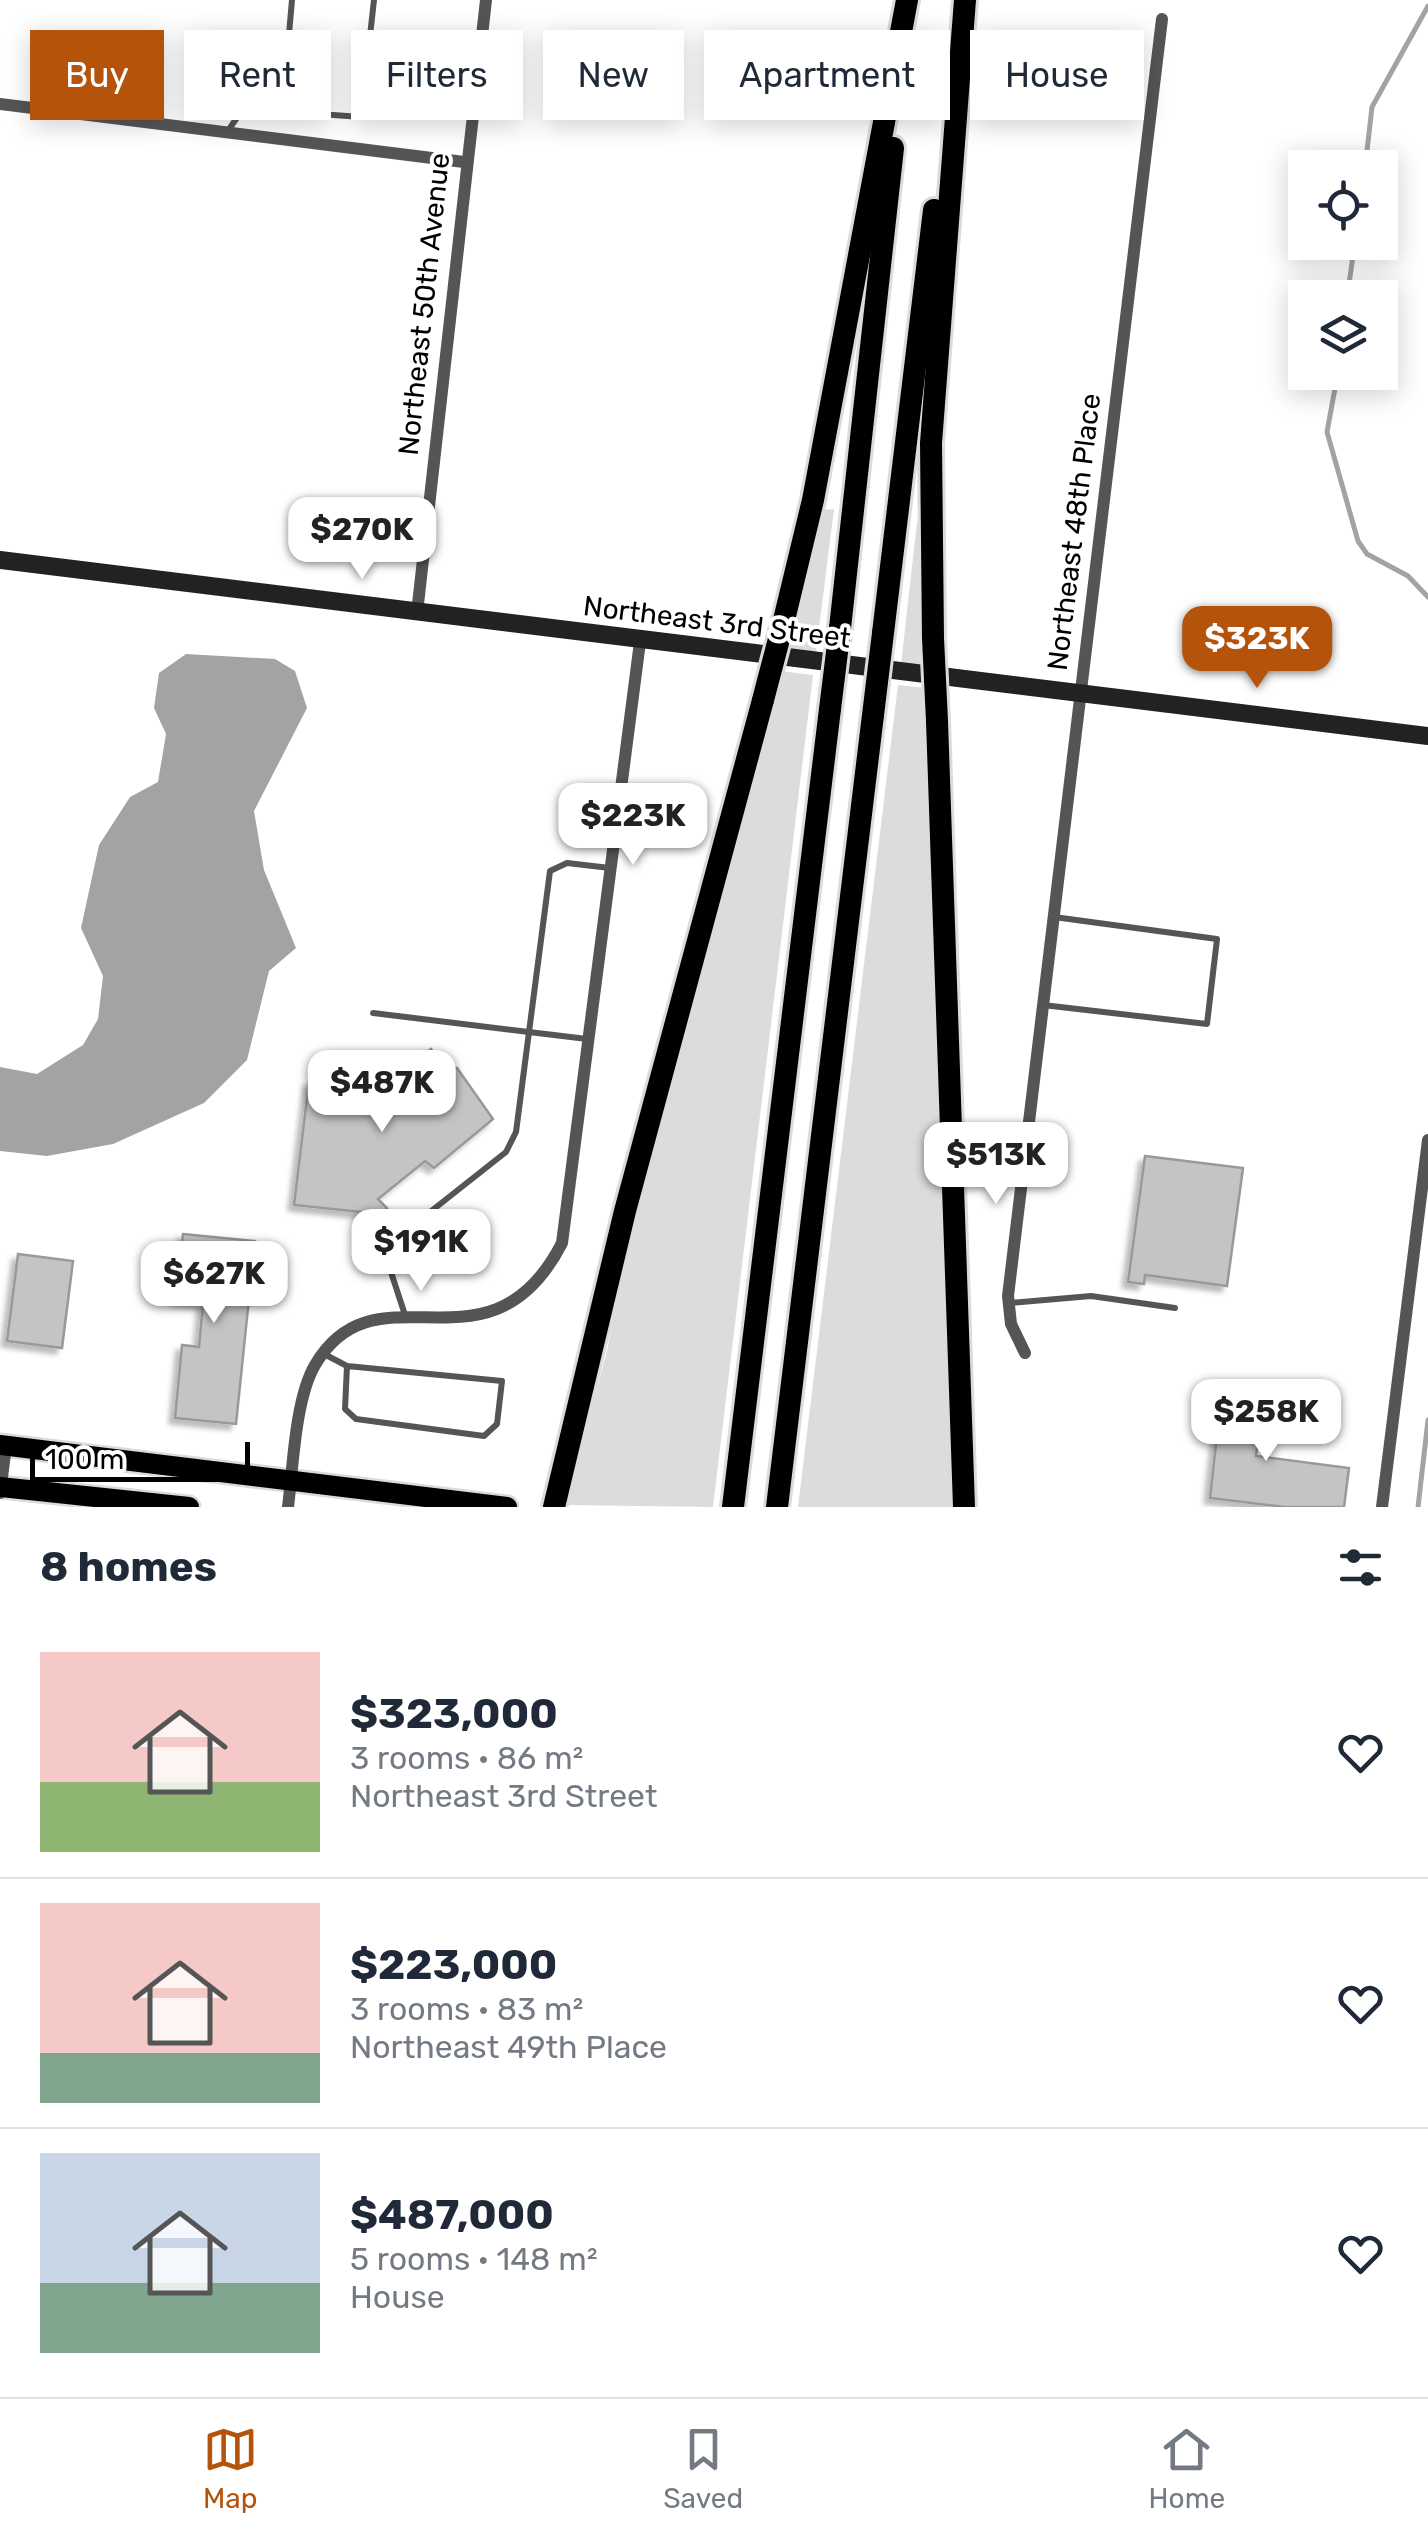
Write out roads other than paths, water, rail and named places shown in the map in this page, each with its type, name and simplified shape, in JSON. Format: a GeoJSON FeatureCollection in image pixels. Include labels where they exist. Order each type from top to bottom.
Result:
{"type":"FeatureCollection","features":[{"type":"Feature","properties":{"kind":"highway"},"geometry":{"type":"LineString","coordinates":[[554,1507],[624,1211],[763,700],[813,500],[908,0]]}},
{"type":"Feature","properties":{"kind":"highway"},"geometry":{"type":"LineString","coordinates":[[733,1507],[840,628],[908,0]]}},
{"type":"Feature","properties":{"kind":"highway"},"geometry":{"type":"LineString","coordinates":[[778,1507],[964,0]]}},
{"type":"Feature","properties":{"kind":"highway"},"geometry":{"type":"LineString","coordinates":[[964,0],[931,444],[933,638],[964,1507]]}},
{"type":"Feature","properties":{"kind":"main road"},"geometry":{"type":"LineString","coordinates":[[3,1446],[507,1507]]}},
{"type":"Feature","properties":{"kind":"main road"},"geometry":{"type":"LineString","coordinates":[[0,1487],[189,1507]]}},
{"type":"Feature","properties":{"kind":"street","name":"Northeast 50th Avenue"},"geometry":{"type":"LineString","coordinates":[[416,613],[464,162],[486,0]]}},
{"type":"Feature","properties":{"kind":"street","name":"Northeast 48th Place"},"geometry":{"type":"LineString","coordinates":[[1008,1304],[1162,19]]}},
{"type":"Feature","properties":{"kind":"street"},"geometry":{"type":"LineString","coordinates":[[0,104],[464,162]]}},
{"type":"Feature","properties":{"kind":"street","name":"Northeast 3rd Street"},"geometry":{"type":"LineString","coordinates":[[0,560],[640,642],[1428,736]]}},
{"type":"Feature","properties":{"kind":"street"},"geometry":{"type":"LineString","coordinates":[[288,1507],[306,1387],[323,1353],[346,1331],[367,1322],[405,1316],[479,1317],[516,1303],[533,1289],[562,1244],[640,642]]}},
{"type":"Feature","properties":{"kind":"street"},"geometry":{"type":"LineString","coordinates":[[1382,1507],[1428,1140]]}},
{"type":"Feature","properties":{"kind":"street"},"geometry":{"type":"LineString","coordinates":[[1008,1304],[1011,1324],[1025,1353]]}},
{"type":"Feature","properties":{"kind":"street"},"geometry":{"type":"LineString","coordinates":[[0,1496],[3,1446]]}},
{"type":"Feature","properties":{"kind":"lane"},"geometry":{"type":"LineString","coordinates":[[289,30],[292,0]]}},
{"type":"Feature","properties":{"kind":"lane"},"geometry":{"type":"LineString","coordinates":[[331,116],[362,118],[374,0]]}},
{"type":"Feature","properties":{"kind":"lane"},"geometry":{"type":"LineString","coordinates":[[227,132],[235,120]]}},
{"type":"Feature","properties":{"kind":"lane"},"geometry":{"type":"LineString","coordinates":[[405,1316],[390,1266],[392,1242],[506,1152],[516,1132],[550,871],[567,862],[611,869]]}},
{"type":"Feature","properties":{"kind":"lane"},"geometry":{"type":"LineString","coordinates":[[1042,1005],[1206,1026],[1218,942],[1214,936],[1052,917]]}},
{"type":"Feature","properties":{"kind":"lane"},"geometry":{"type":"LineString","coordinates":[[372,1013],[590,1039]]}},
{"type":"Feature","properties":{"kind":"lane"},"geometry":{"type":"LineString","coordinates":[[1008,1304],[1091,1296],[1175,1308]]}},
{"type":"Feature","properties":{"kind":"lane"},"geometry":{"type":"LineString","coordinates":[[323,1353],[347,1366],[502,1381],[497,1424],[484,1436],[356,1418],[345,1409],[347,1366]]}},
{"type":"Feature","properties":{"kind":"waterway"},"geometry":{"type":"LineString","coordinates":[[1367,150],[1372,107],[1428,6]]}},
{"type":"Feature","properties":{"kind":"waterway"},"geometry":{"type":"LineString","coordinates":[[1350,280],[1352,260]]}},
{"type":"Feature","properties":{"kind":"waterway"},"geometry":{"type":"LineString","coordinates":[[1335,390],[1327,432],[1358,541],[1367,554],[1408,576],[1428,597]]}},
{"type":"Feature","properties":{"kind":"waterway"},"geometry":{"type":"LineString","coordinates":[[1418,1507],[1428,1420]]}}]}
